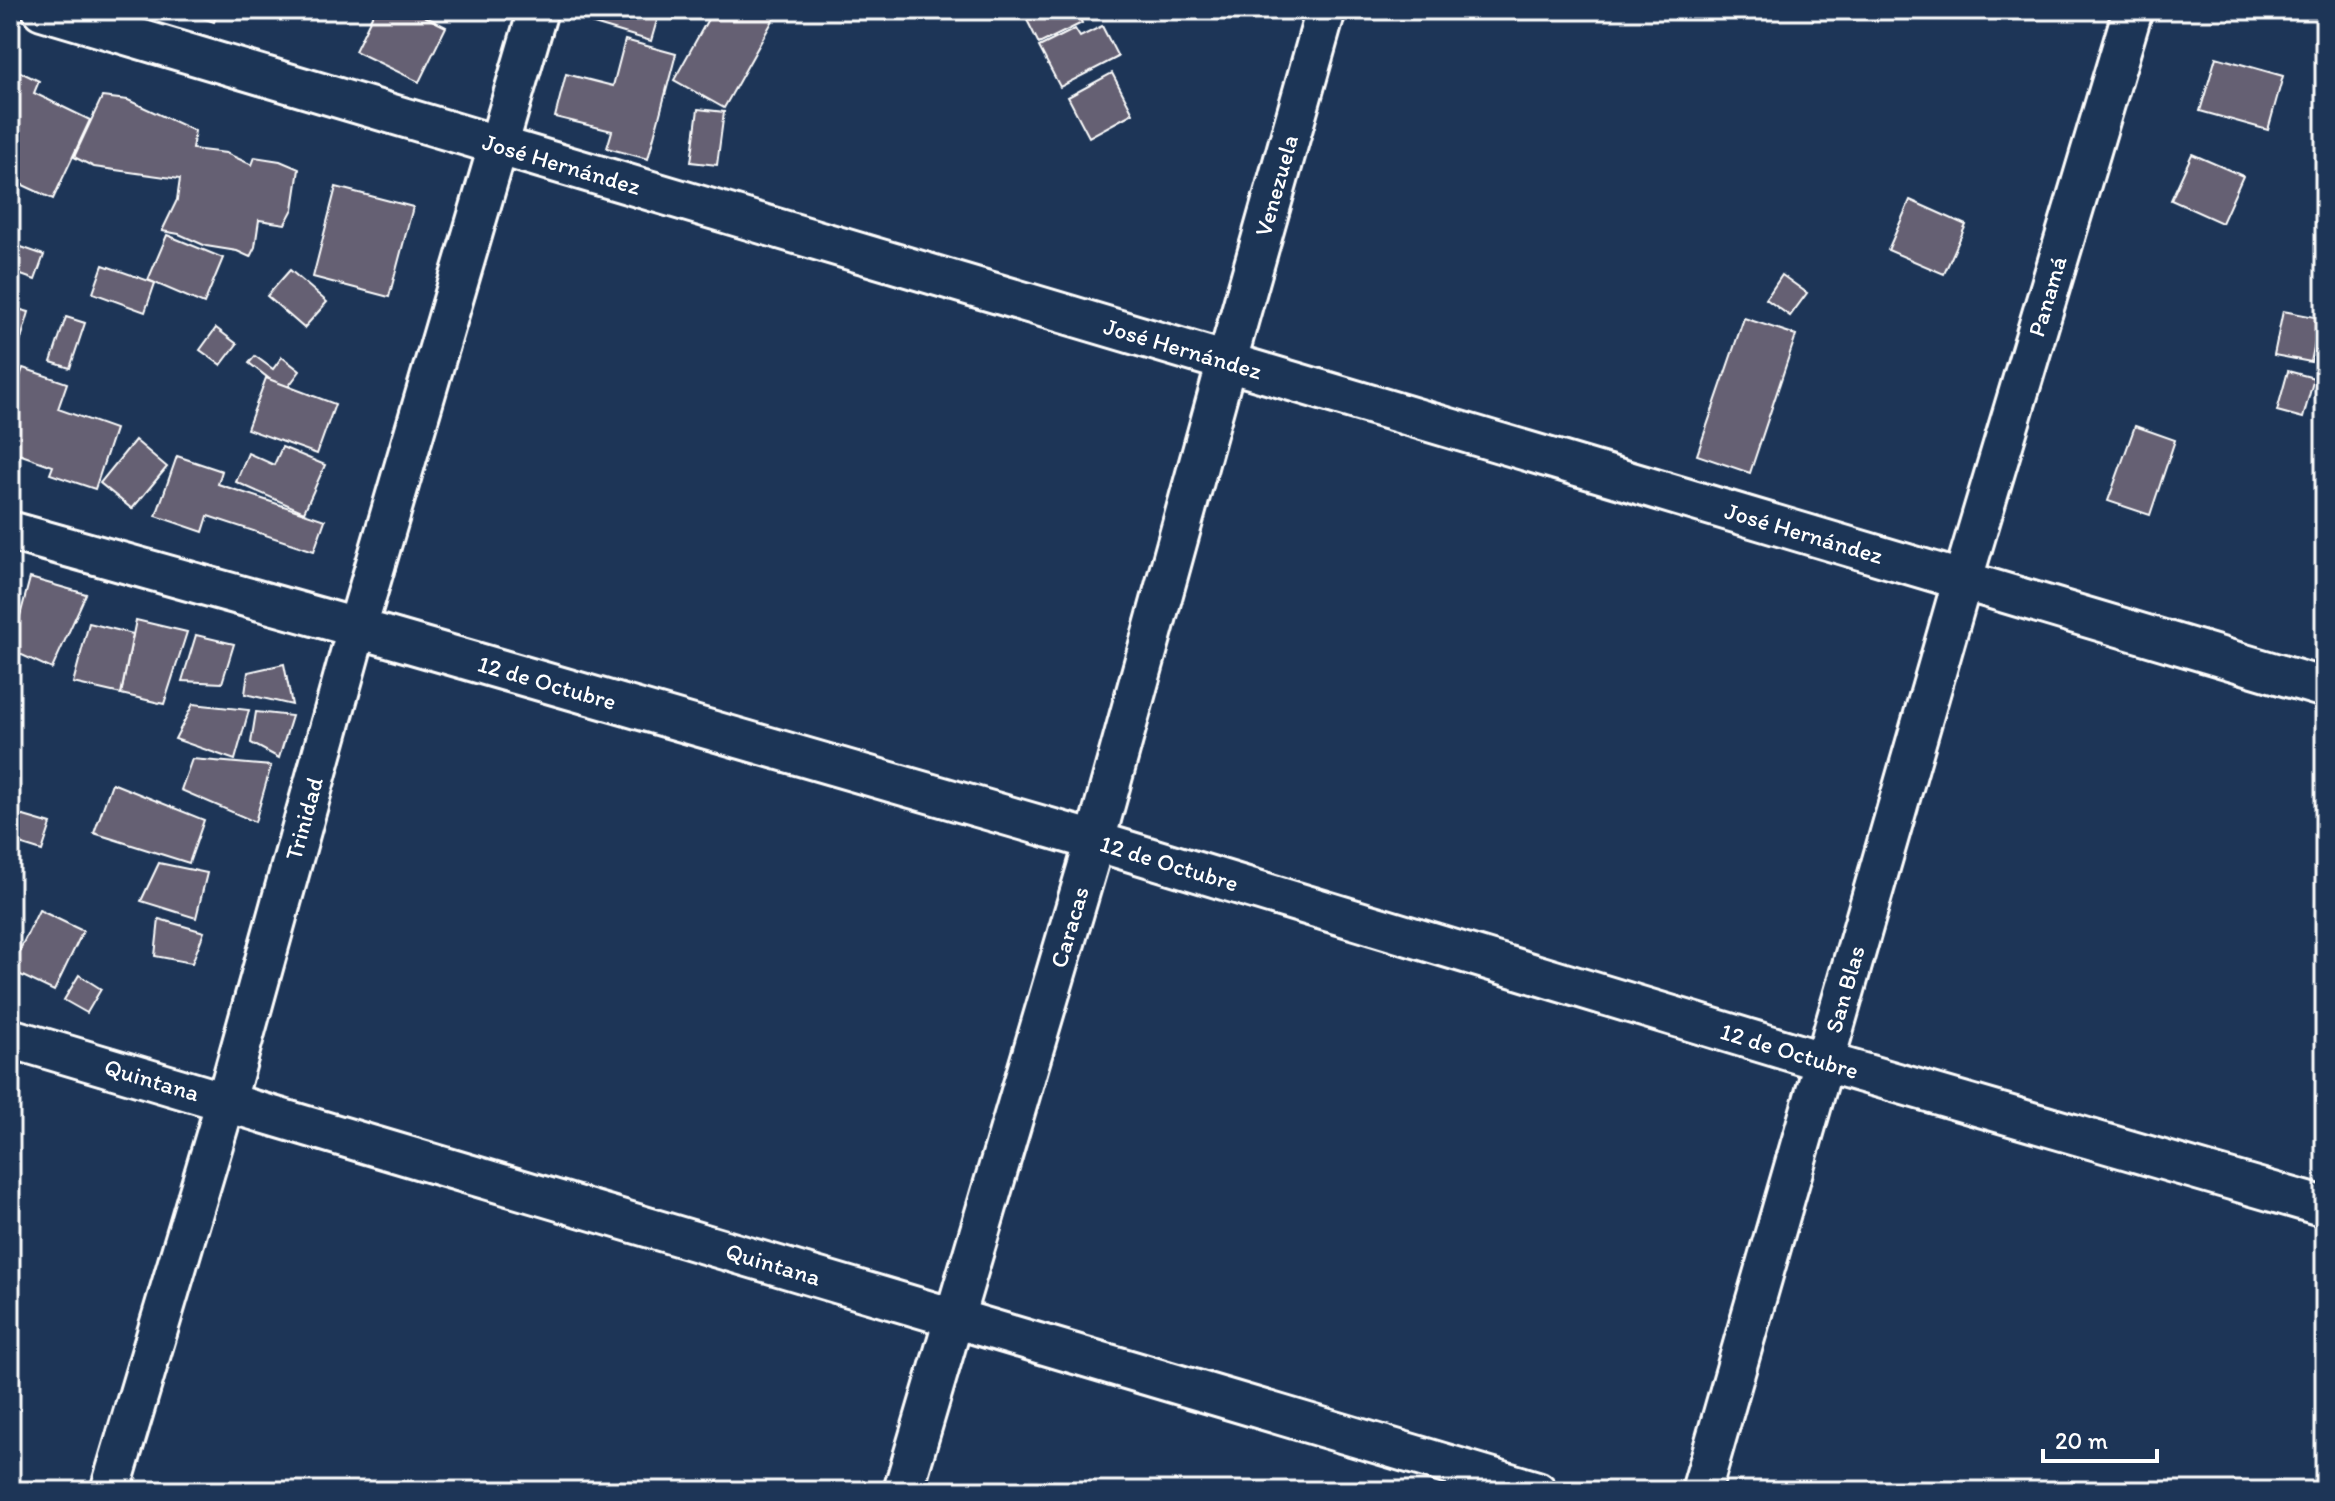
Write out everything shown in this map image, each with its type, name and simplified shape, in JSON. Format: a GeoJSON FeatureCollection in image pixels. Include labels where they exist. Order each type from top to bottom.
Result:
{"type":"FeatureCollection","features":[{"type":"Feature","properties":{"kind":"street","name":"José Hernández"},"geometry":{"type":"LineString","coordinates":[[42,10],[2325,688]]}},
{"type":"Feature","properties":{"kind":"street","name":"Trinidad"},"geometry":{"type":"LineString","coordinates":[[110,1491],[226,1101],[357,628],[538,10]]}},
{"type":"Feature","properties":{"kind":"street","name":"Venezuela"},"geometry":{"type":"LineString","coordinates":[[1227,361],[1326,10]]}},
{"type":"Feature","properties":{"kind":"street","name":"Panamá"},"geometry":{"type":"LineString","coordinates":[[1962,582],[2133,10]]}},
{"type":"Feature","properties":{"kind":"street","name":"Caracas"},"geometry":{"type":"LineString","coordinates":[[903,1491],[1095,841],[1227,361]]}},
{"type":"Feature","properties":{"kind":"street","name":"12 de Octubre"},"geometry":{"type":"LineString","coordinates":[[10,531],[1095,841],[1825,1062],[2325,1207]]}},
{"type":"Feature","properties":{"kind":"street","name":"San Blas"},"geometry":{"type":"LineString","coordinates":[[1701,1491],[1962,582]]}},
{"type":"Feature","properties":{"kind":"street","name":"Quintana"},"geometry":{"type":"LineString","coordinates":[[10,1038],[1537,1491]]}},
{"type":"Feature","properties":{"kind":"building"},"geometry":{"type":"Polygon","coordinates":[[[180,10],[219,10],[214,22],[180,10]]]}},
{"type":"Feature","properties":{"kind":"building"},"geometry":{"type":"Polygon","coordinates":[[[375,10],[412,10],[446,27],[419,82],[355,51],[375,10]]]}},
{"type":"Feature","properties":{"kind":"building"},"geometry":{"type":"Polygon","coordinates":[[[569,10],[660,10],[651,41],[567,16],[569,10]]]}},
{"type":"Feature","properties":{"kind":"building"},"geometry":{"type":"Polygon","coordinates":[[[713,10],[771,10],[777,13],[724,108],[674,80],[713,10]]]}},
{"type":"Feature","properties":{"kind":"building"},"geometry":{"type":"Polygon","coordinates":[[[1041,10],[1076,10],[1082,23],[1039,44],[1026,18],[1041,10]]]}},
{"type":"Feature","properties":{"kind":"building"},"geometry":{"type":"Polygon","coordinates":[[[1102,26],[1118,57],[1060,87],[1039,47],[1075,29],[1080,37],[1102,26]]]}},
{"type":"Feature","properties":{"kind":"building"},"geometry":{"type":"Polygon","coordinates":[[[625,40],[676,54],[648,159],[607,148],[612,131],[555,117],[566,74],[613,86],[625,40]]]}},
{"type":"Feature","properties":{"kind":"building"},"geometry":{"type":"Polygon","coordinates":[[[2216,57],[2283,76],[2268,130],[2200,111],[2216,57]]]}},
{"type":"Feature","properties":{"kind":"building"},"geometry":{"type":"Polygon","coordinates":[[[10,67],[39,81],[34,93],[90,120],[53,199],[10,179],[10,67]]]}},
{"type":"Feature","properties":{"kind":"building"},"geometry":{"type":"Polygon","coordinates":[[[1112,73],[1133,113],[1089,137],[1068,97],[1112,73]]]}},
{"type":"Feature","properties":{"kind":"building"},"geometry":{"type":"Polygon","coordinates":[[[102,97],[128,100],[195,131],[192,149],[226,153],[252,165],[255,157],[280,161],[299,169],[293,209],[285,224],[259,220],[255,247],[250,257],[162,231],[177,200],[180,179],[94,167],[74,157],[102,97]]]}},
{"type":"Feature","properties":{"kind":"building"},"geometry":{"type":"Polygon","coordinates":[[[698,109],[724,112],[717,165],[691,162],[698,109]]]}},
{"type":"Feature","properties":{"kind":"building"},"geometry":{"type":"Polygon","coordinates":[[[2192,154],[2243,176],[2222,223],[2171,200],[2192,154]]]}},
{"type":"Feature","properties":{"kind":"building"},"geometry":{"type":"Polygon","coordinates":[[[336,187],[413,207],[389,297],[313,277],[336,187]]]}},
{"type":"Feature","properties":{"kind":"building"},"geometry":{"type":"Polygon","coordinates":[[[1910,200],[1966,225],[1944,274],[1888,250],[1910,200]]]}},
{"type":"Feature","properties":{"kind":"building"},"geometry":{"type":"Polygon","coordinates":[[[167,235],[223,258],[204,304],[148,280],[167,235]]]}},
{"type":"Feature","properties":{"kind":"building"},"geometry":{"type":"Polygon","coordinates":[[[10,243],[44,255],[35,280],[10,271],[10,243]]]}},
{"type":"Feature","properties":{"kind":"building"},"geometry":{"type":"Polygon","coordinates":[[[103,265],[155,283],[145,312],[93,293],[103,265]]]}},
{"type":"Feature","properties":{"kind":"building"},"geometry":{"type":"Polygon","coordinates":[[[290,270],[327,302],[304,328],[267,296],[290,270]]]}},
{"type":"Feature","properties":{"kind":"building"},"geometry":{"type":"Polygon","coordinates":[[[1782,275],[1807,293],[1790,316],[1766,299],[1782,275]]]}},
{"type":"Feature","properties":{"kind":"building"},"geometry":{"type":"Polygon","coordinates":[[[10,307],[29,312],[16,356],[10,354],[10,307]]]}},
{"type":"Feature","properties":{"kind":"building"},"geometry":{"type":"Polygon","coordinates":[[[2283,311],[2320,318],[2311,362],[2274,355],[2283,311]]]}},
{"type":"Feature","properties":{"kind":"building"},"geometry":{"type":"Polygon","coordinates":[[[66,317],[85,323],[70,368],[51,362],[66,317]]]}},
{"type":"Feature","properties":{"kind":"building"},"geometry":{"type":"Polygon","coordinates":[[[1744,318],[1796,335],[1750,473],[1697,455],[1744,318]]]}},
{"type":"Feature","properties":{"kind":"building"},"geometry":{"type":"Polygon","coordinates":[[[216,328],[237,344],[221,365],[200,350],[216,328]]]}},
{"type":"Feature","properties":{"kind":"building"},"geometry":{"type":"Polygon","coordinates":[[[255,356],[273,369],[282,357],[300,371],[285,391],[249,363],[255,356]]]}},
{"type":"Feature","properties":{"kind":"building"},"geometry":{"type":"Polygon","coordinates":[[[23,368],[67,383],[58,409],[115,429],[95,489],[50,474],[53,466],[10,451],[10,405],[23,368]]]}},
{"type":"Feature","properties":{"kind":"building"},"geometry":{"type":"Polygon","coordinates":[[[2288,371],[2314,378],[2303,418],[2277,411],[2288,371]]]}},
{"type":"Feature","properties":{"kind":"building"},"geometry":{"type":"Polygon","coordinates":[[[266,378],[335,404],[317,454],[247,429],[266,378]]]}},
{"type":"Feature","properties":{"kind":"building"},"geometry":{"type":"Polygon","coordinates":[[[2135,426],[2175,440],[2150,515],[2108,501],[2135,426]]]}},
{"type":"Feature","properties":{"kind":"building"},"geometry":{"type":"Polygon","coordinates":[[[135,440],[167,467],[132,509],[100,483],[135,440]]]}},
{"type":"Feature","properties":{"kind":"building"},"geometry":{"type":"Polygon","coordinates":[[[282,447],[325,465],[304,512],[236,482],[248,453],[274,465],[282,447]]]}},
{"type":"Feature","properties":{"kind":"building"},"geometry":{"type":"Polygon","coordinates":[[[177,456],[222,471],[218,484],[325,520],[314,551],[208,516],[203,532],[156,516],[177,456]]]}},
{"type":"Feature","properties":{"kind":"building"},"geometry":{"type":"Polygon","coordinates":[[[30,578],[86,594],[52,669],[11,650],[30,578]]]}},
{"type":"Feature","properties":{"kind":"building"},"geometry":{"type":"Polygon","coordinates":[[[136,620],[187,632],[164,704],[121,694],[136,620]]]}},
{"type":"Feature","properties":{"kind":"building"},"geometry":{"type":"Polygon","coordinates":[[[89,623],[133,634],[121,694],[73,683],[89,623]]]}},
{"type":"Feature","properties":{"kind":"building"},"geometry":{"type":"Polygon","coordinates":[[[196,635],[234,644],[222,683],[182,681],[196,635]]]}},
{"type":"Feature","properties":{"kind":"building"},"geometry":{"type":"Polygon","coordinates":[[[284,664],[292,705],[245,694],[248,672],[284,664]]]}},
{"type":"Feature","properties":{"kind":"building"},"geometry":{"type":"Polygon","coordinates":[[[193,704],[249,710],[235,760],[175,739],[193,704]]]}},
{"type":"Feature","properties":{"kind":"building"},"geometry":{"type":"Polygon","coordinates":[[[256,712],[292,716],[279,758],[251,743],[256,712]]]}},
{"type":"Feature","properties":{"kind":"building"},"geometry":{"type":"Polygon","coordinates":[[[192,759],[271,766],[255,822],[181,790],[192,759]]]}},
{"type":"Feature","properties":{"kind":"building"},"geometry":{"type":"Polygon","coordinates":[[[112,783],[204,820],[189,863],[94,833],[112,783]]]}},
{"type":"Feature","properties":{"kind":"building"},"geometry":{"type":"Polygon","coordinates":[[[10,812],[51,824],[42,851],[10,841],[10,812]]]}},
{"type":"Feature","properties":{"kind":"building"},"geometry":{"type":"Polygon","coordinates":[[[159,863],[207,873],[196,918],[141,901],[159,863]]]}},
{"type":"Feature","properties":{"kind":"building"},"geometry":{"type":"Polygon","coordinates":[[[39,910],[83,931],[54,991],[10,970],[39,910]]]}},
{"type":"Feature","properties":{"kind":"building"},"geometry":{"type":"Polygon","coordinates":[[[159,919],[204,932],[192,963],[155,956],[159,919]]]}},
{"type":"Feature","properties":{"kind":"building"},"geometry":{"type":"Polygon","coordinates":[[[79,975],[101,989],[87,1013],[64,1000],[79,975]]]}}]}
